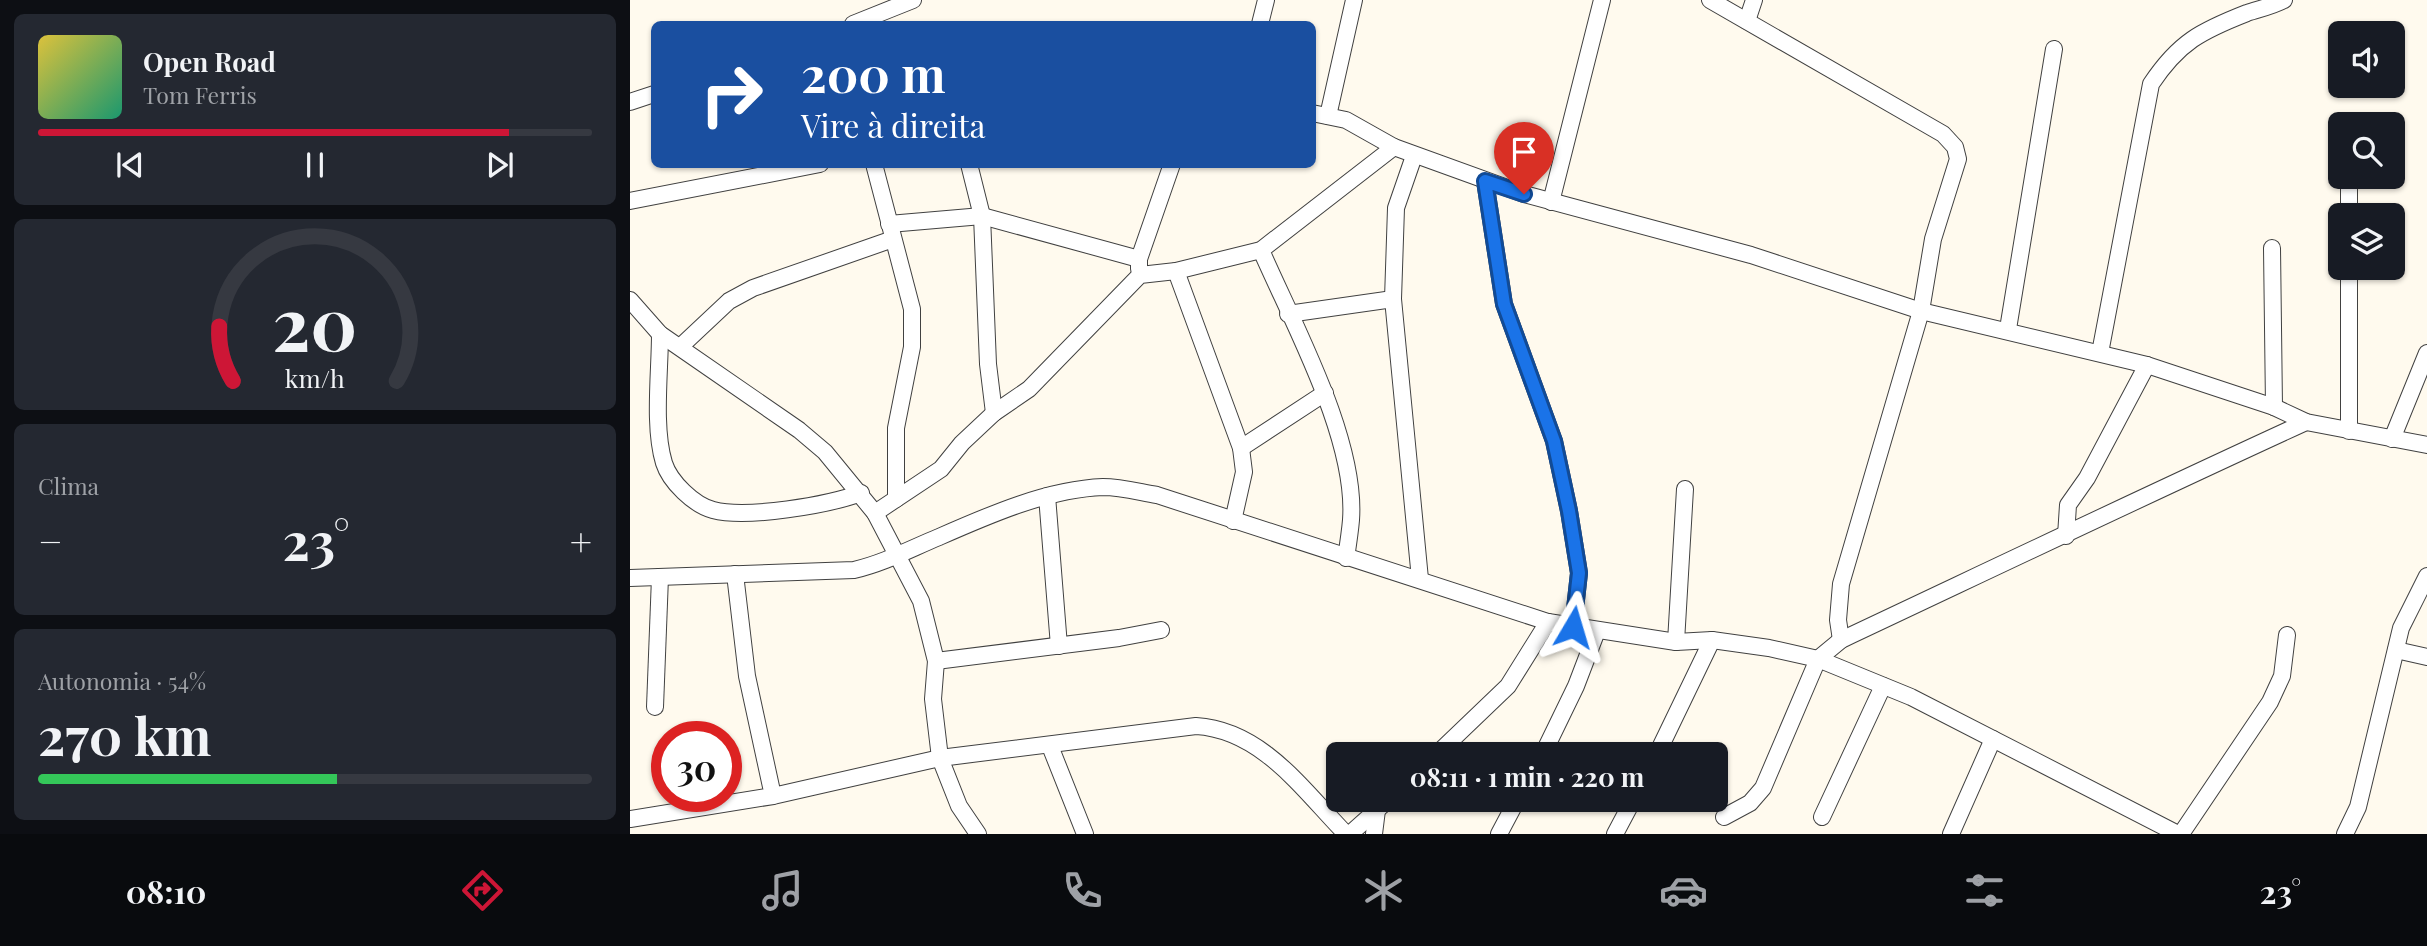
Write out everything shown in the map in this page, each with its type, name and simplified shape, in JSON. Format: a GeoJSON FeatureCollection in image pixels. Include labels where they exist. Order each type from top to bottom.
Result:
{"type":"FeatureCollection","features":[{"type":"Feature","properties":{"kind":"street"},"geometry":{"type":"LineString","coordinates":[[860,21],[913,0]]}},
{"type":"Feature","properties":{"kind":"street"},"geometry":{"type":"LineString","coordinates":[[1261,21],[1266,0]]}},
{"type":"Feature","properties":{"kind":"street"},"geometry":{"type":"LineString","coordinates":[[1354,0],[1320,114],[1359,125],[1414,156],[1551,202],[1751,255],[1922,311],[2008,329],[2147,365],[2274,407],[2306,422],[2427,444]]}},
{"type":"Feature","properties":{"kind":"street"},"geometry":{"type":"LineString","coordinates":[[1551,202],[1602,0]]}},
{"type":"Feature","properties":{"kind":"street"},"geometry":{"type":"LineString","coordinates":[[1710,0],[1943,134],[1955,147],[1958,159],[1933,239],[1922,311],[1841,584],[1838,620],[1841,640]]}},
{"type":"Feature","properties":{"kind":"street"},"geometry":{"type":"LineString","coordinates":[[1747,21],[1754,0]]}},
{"type":"Feature","properties":{"kind":"street"},"geometry":{"type":"LineString","coordinates":[[2100,353],[2151,84],[2169,56],[2191,39],[2215,25],[2284,0]]}},
{"type":"Feature","properties":{"kind":"street"},"geometry":{"type":"LineString","coordinates":[[2008,329],[2054,49]]}},
{"type":"Feature","properties":{"kind":"street"},"geometry":{"type":"LineString","coordinates":[[630,102],[651,95]]}},
{"type":"Feature","properties":{"kind":"street"},"geometry":{"type":"LineString","coordinates":[[680,347],[729,302],[753,288],[891,232],[982,216],[1139,267],[1176,271],[1261,250],[1394,147]]}},
{"type":"Feature","properties":{"kind":"street"},"geometry":{"type":"LineString","coordinates":[[1414,156],[1396,208],[1393,299],[1420,579]]}},
{"type":"Feature","properties":{"kind":"street"},"geometry":{"type":"LineString","coordinates":[[630,201],[799,168]]}},
{"type":"Feature","properties":{"kind":"street"},"geometry":{"type":"LineString","coordinates":[[875,168],[912,309],[913,327],[896,428],[896,499]]}},
{"type":"Feature","properties":{"kind":"street"},"geometry":{"type":"LineString","coordinates":[[970,168],[982,216],[988,364],[994,413]]}},
{"type":"Feature","properties":{"kind":"street"},"geometry":{"type":"LineString","coordinates":[[875,513],[942,469],[962,443],[994,413],[1029,388],[1139,267],[1171,168]]}},
{"type":"Feature","properties":{"kind":"street"},"geometry":{"type":"LineString","coordinates":[[1485,181],[1504,304],[1554,441],[1569,511],[1579,573],[1573,627]]}},
{"type":"Feature","properties":{"kind":"street"},"geometry":{"type":"LineString","coordinates":[[2272,248],[2274,407]]}},
{"type":"Feature","properties":{"kind":"street"},"geometry":{"type":"LineString","coordinates":[[1261,250],[1325,393],[1340,441],[1352,518],[1346,558]]}},
{"type":"Feature","properties":{"kind":"street"},"geometry":{"type":"LineString","coordinates":[[1176,271],[1241,448],[1244,472],[1233,522]]}},
{"type":"Feature","properties":{"kind":"street"},"geometry":{"type":"LineString","coordinates":[[2349,280],[2349,431]]}},
{"type":"Feature","properties":{"kind":"street"},"geometry":{"type":"LineString","coordinates":[[1288,314],[1393,299]]}},
{"type":"Feature","properties":{"kind":"street"},"geometry":{"type":"LineString","coordinates":[[630,300],[660,334],[722,380],[799,430],[825,452],[862,493],[898,555],[920,601],[936,661],[933,699],[940,758],[959,806],[978,834]]}},
{"type":"Feature","properties":{"kind":"street"},"geometry":{"type":"LineString","coordinates":[[660,334],[660,431],[664,464],[692,499],[706,508],[728,512],[815,507],[862,493]]}},
{"type":"Feature","properties":{"kind":"street"},"geometry":{"type":"LineString","coordinates":[[2392,439],[2426,351]]}},
{"type":"Feature","properties":{"kind":"street"},"geometry":{"type":"LineString","coordinates":[[2066,536],[2067,505],[2087,478],[2147,365]]}},
{"type":"Feature","properties":{"kind":"street"},"geometry":{"type":"LineString","coordinates":[[1241,448],[1325,393]]}},
{"type":"Feature","properties":{"kind":"street"},"geometry":{"type":"LineString","coordinates":[[1724,817],[1750,803],[1763,788],[1818,659],[1841,640],[2066,536],[2180,478],[2306,422]]}},
{"type":"Feature","properties":{"kind":"street"},"geometry":{"type":"LineString","coordinates":[[630,578],[854,570],[1047,496],[1075,489],[1106,487],[1157,495],[1233,522],[1420,579],[1548,622],[1676,642],[1712,640],[1769,648],[1818,659],[1911,697],[2179,834],[2270,702],[2282,676],[2287,635]]}},
{"type":"Feature","properties":{"kind":"street"},"geometry":{"type":"LineString","coordinates":[[1676,642],[1685,489]]}},
{"type":"Feature","properties":{"kind":"street"},"geometry":{"type":"LineString","coordinates":[[1047,496],[1059,646]]}},
{"type":"Feature","properties":{"kind":"street"},"geometry":{"type":"LineString","coordinates":[[735,575],[747,676],[773,796]]}},
{"type":"Feature","properties":{"kind":"street"},"geometry":{"type":"LineString","coordinates":[[2345,834],[2358,807],[2402,628],[2427,576]]}},
{"type":"Feature","properties":{"kind":"street"},"geometry":{"type":"LineString","coordinates":[[655,707],[660,578]]}},
{"type":"Feature","properties":{"kind":"street"},"geometry":{"type":"LineString","coordinates":[[1450,742],[1508,686],[1548,622]]}},
{"type":"Feature","properties":{"kind":"street"},"geometry":{"type":"LineString","coordinates":[[936,661],[1161,630]]}},
{"type":"Feature","properties":{"kind":"street"},"geometry":{"type":"LineString","coordinates":[[1549,742],[1576,686],[1597,631]]}},
{"type":"Feature","properties":{"kind":"street"},"geometry":{"type":"LineString","coordinates":[[1663,742],[1712,640]]}},
{"type":"Feature","properties":{"kind":"street"},"geometry":{"type":"LineString","coordinates":[[2396,650],[2427,657]]}},
{"type":"Feature","properties":{"kind":"street"},"geometry":{"type":"LineString","coordinates":[[1822,817],[1883,686]]}},
{"type":"Feature","properties":{"kind":"street"},"geometry":{"type":"LineString","coordinates":[[630,819],[773,796],[940,758],[1196,726],[1220,728],[1262,749],[1348,834],[1374,812]]}},
{"type":"Feature","properties":{"kind":"street"},"geometry":{"type":"LineString","coordinates":[[1951,834],[1993,739]]}},
{"type":"Feature","properties":{"kind":"street"},"geometry":{"type":"LineString","coordinates":[[1050,746],[1085,834]]}},
{"type":"Feature","properties":{"kind":"street"},"geometry":{"type":"LineString","coordinates":[[1374,834],[1380,812]]}},
{"type":"Feature","properties":{"kind":"street"},"geometry":{"type":"LineString","coordinates":[[1499,834],[1511,812]]}},
{"type":"Feature","properties":{"kind":"street"},"geometry":{"type":"LineString","coordinates":[[1615,834],[1627,812]]}},
{"type":"Feature","properties":{"kind":"route"},"geometry":{"type":"LineString","coordinates":[[1524,194],[1485,181],[1504,304],[1554,441],[1569,511],[1579,573],[1573,627]]}}]}
